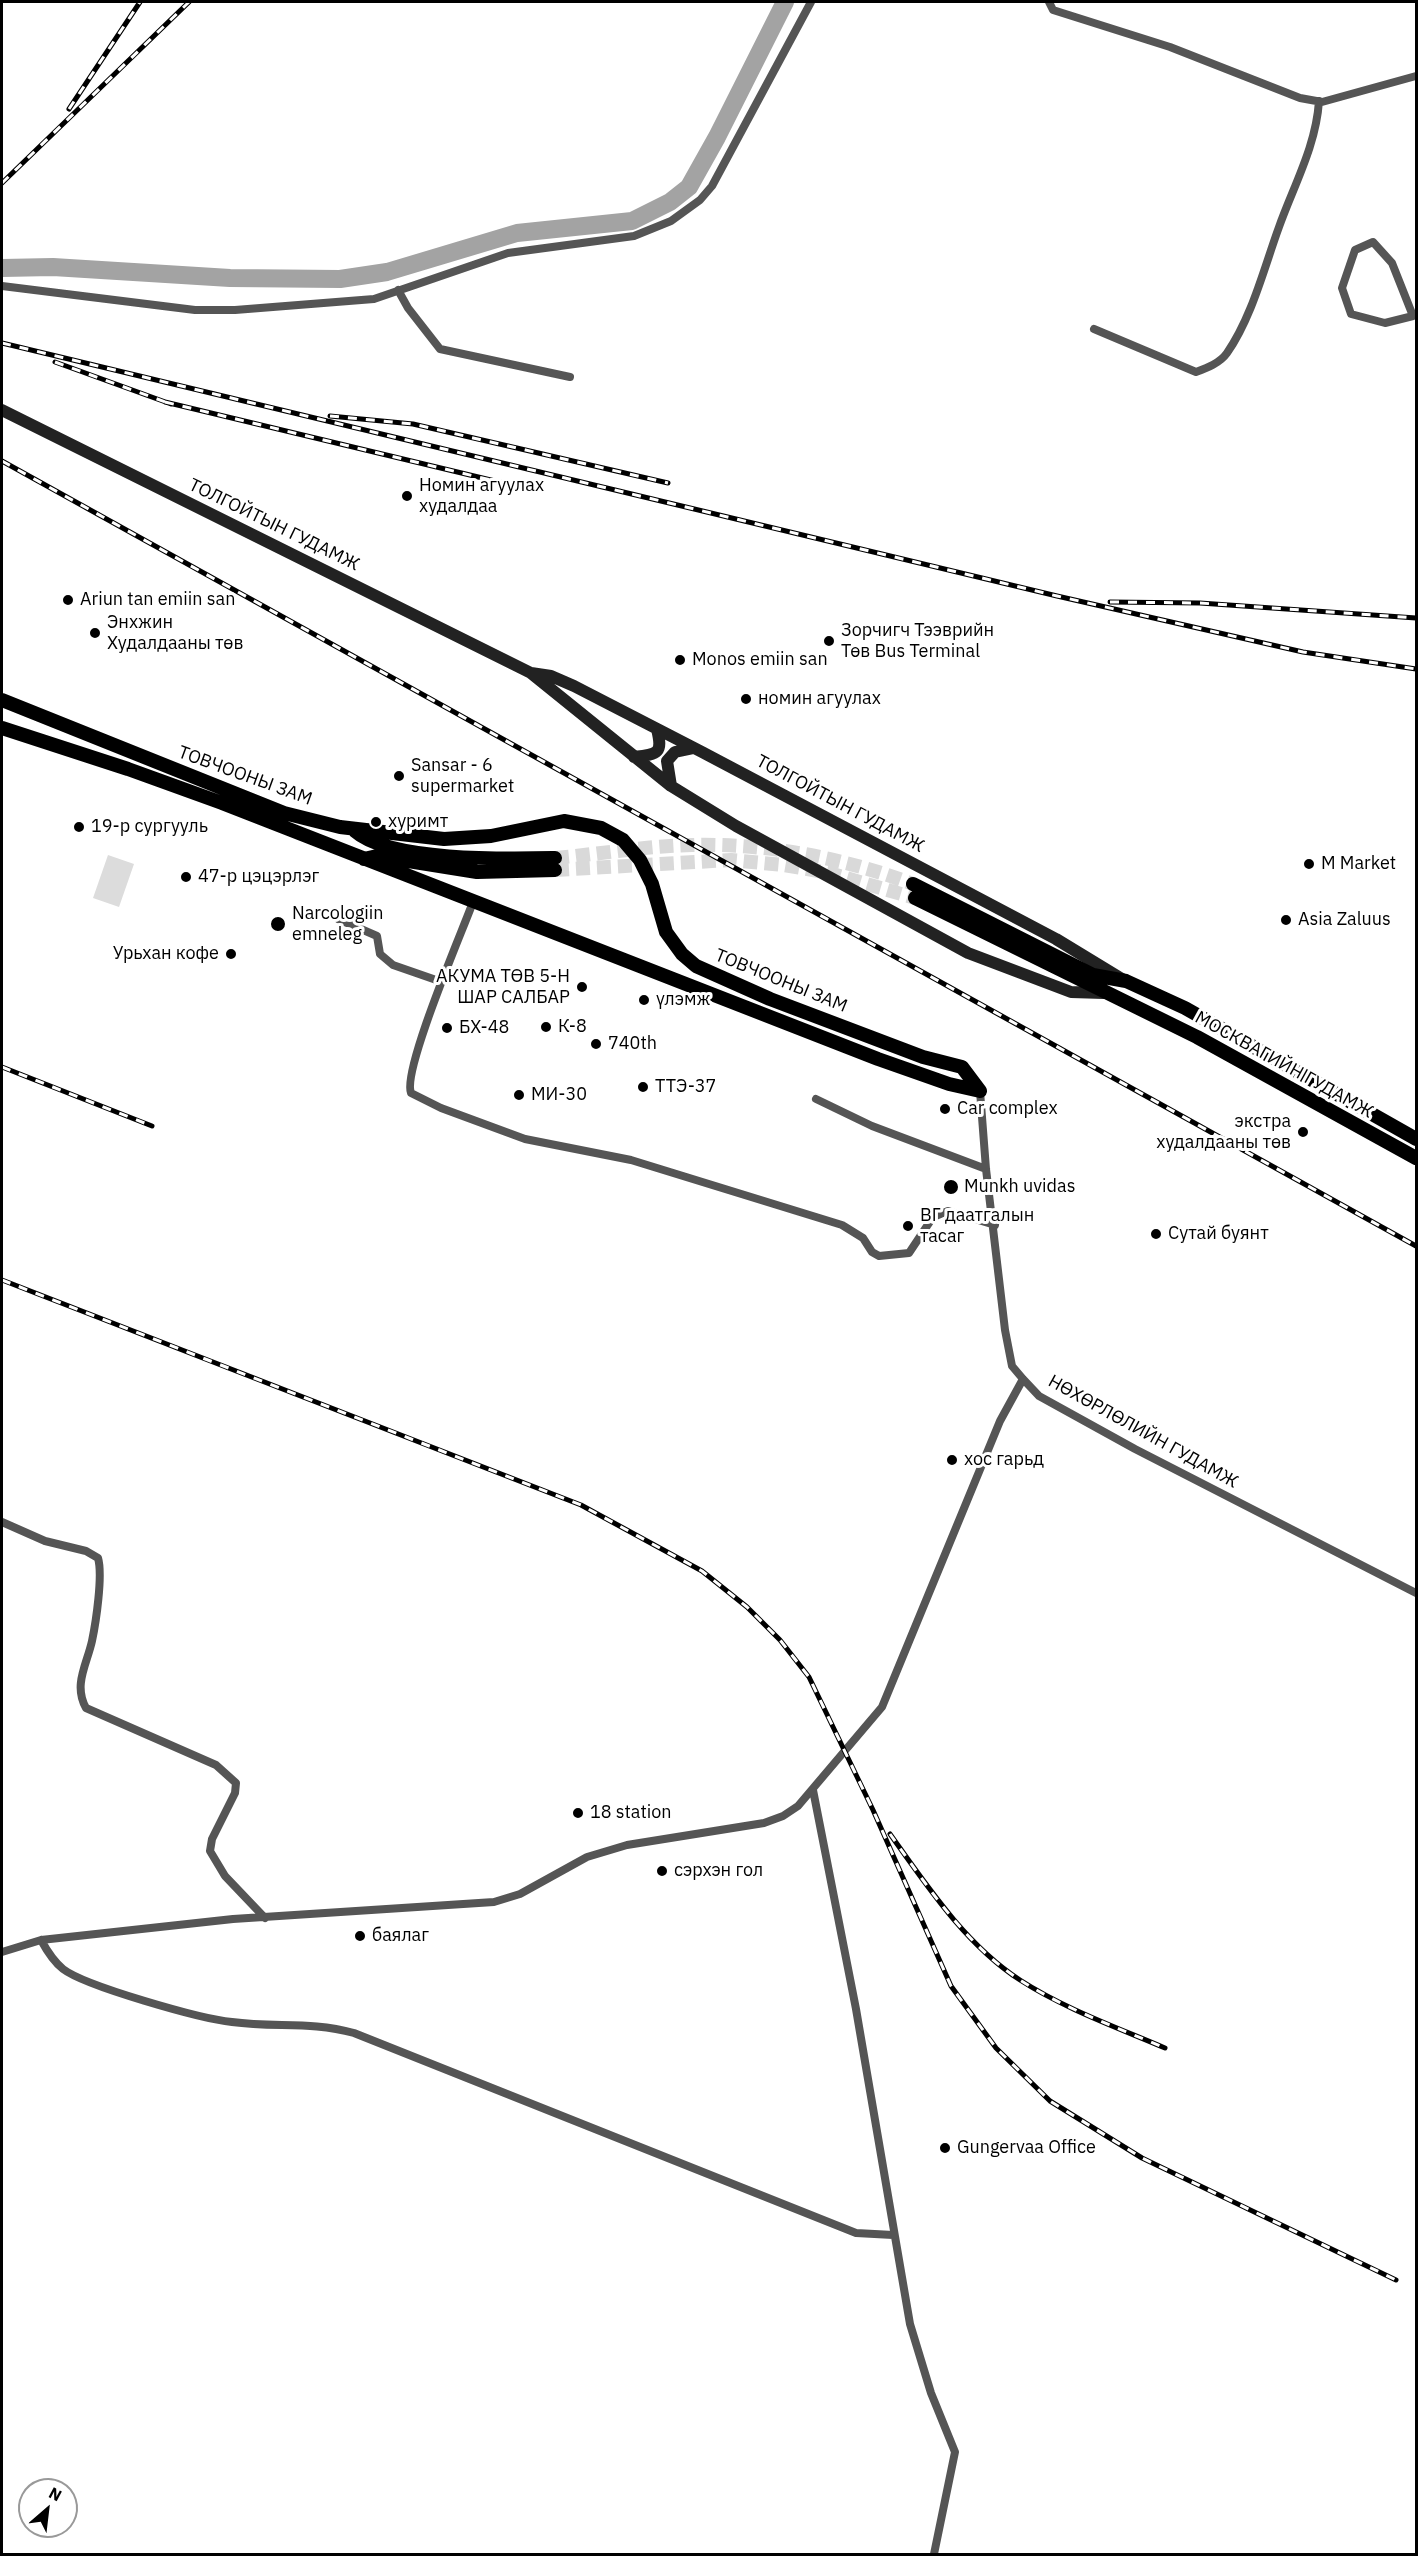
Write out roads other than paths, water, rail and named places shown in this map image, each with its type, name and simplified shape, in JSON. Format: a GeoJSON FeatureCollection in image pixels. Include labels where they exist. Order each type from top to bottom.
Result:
{"type":"FeatureCollection","features":[{"type":"Feature","properties":{"kind":"highway","name":"ТОВЧООНЫ ЗАМ"},"geometry":{"type":"LineString","coordinates":[[2,700],[284,813],[353,829],[444,839],[491,836],[564,821],[601,828],[622,840],[640,860],[652,884],[666,932],[676,948],[696,966],[770,999],[923,1057],[962,1067],[980,1090]]}},
{"type":"Feature","properties":{"kind":"highway","name":"ТОВЧООНЫ ЗАМ"},"geometry":{"type":"LineString","coordinates":[[2,728],[212,799],[920,1074],[962,1089],[980,1090]]}},
{"type":"Feature","properties":{"kind":"highway"},"geometry":{"type":"LineString","coordinates":[[353,829],[361,837],[382,846],[459,858],[555,864],[477,872],[378,856],[362,859]]}},
{"type":"Feature","properties":{"kind":"highway","name":"МОСКВАГИЙН ГУДАМЖ"},"geometry":{"type":"LineString","coordinates":[[1416,1139],[1185,1008],[1126,981],[1093,975],[914,891],[1104,993],[1197,1037],[1416,1158]]}},
{"type":"Feature","properties":{"kind":"main road","name":"ТОЛГОЙТЫН ГУДАМЖ"},"geometry":{"type":"LineString","coordinates":[[2,410],[531,673],[671,786],[746,832],[968,953],[1071,992],[1104,993]]}},
{"type":"Feature","properties":{"kind":"main road","name":"ТОЛГОЙТЫН ГУДАМЖ"},"geometry":{"type":"LineString","coordinates":[[531,673],[551,676],[567,683],[694,748],[1056,939],[1126,981]]}},
{"type":"Feature","properties":{"kind":"main road"},"geometry":{"type":"LineString","coordinates":[[634,757],[652,755],[658,751],[661,744],[657,729]]}},
{"type":"Feature","properties":{"kind":"main road"},"geometry":{"type":"LineString","coordinates":[[671,786],[666,766],[670,756],[680,750],[694,748]]}},
{"type":"Feature","properties":{"kind":"street"},"geometry":{"type":"LineString","coordinates":[[2,286],[195,310],[235,310],[374,299],[508,253],[634,236],[670,221],[700,200],[712,186],[811,2]]}},
{"type":"Feature","properties":{"kind":"street"},"geometry":{"type":"LineString","coordinates":[[1049,2],[1053,10],[1170,47],[1300,98],[1319,101],[1416,76]]}},
{"type":"Feature","properties":{"kind":"street"},"geometry":{"type":"LineString","coordinates":[[1094,329],[1196,372],[1211,367],[1226,355],[1248,312],[1305,165],[1316,128],[1319,101]]}},
{"type":"Feature","properties":{"kind":"street"},"geometry":{"type":"LineString","coordinates":[[1373,242],[1392,263],[1414,316],[1385,323],[1351,314],[1342,288],[1355,250],[1373,242]]}},
{"type":"Feature","properties":{"kind":"street"},"geometry":{"type":"LineString","coordinates":[[398,290],[408,308],[440,349],[570,377]]}},
{"type":"Feature","properties":{"kind":"street"},"geometry":{"type":"LineString","coordinates":[[473,902],[416,1055],[408,1086],[411,1093],[441,1108],[525,1139],[631,1160],[842,1225],[863,1238],[872,1252],[879,1256],[909,1252],[933,1217],[948,1211],[995,1225]]}},
{"type":"Feature","properties":{"kind":"street"},"geometry":{"type":"LineString","coordinates":[[338,919],[377,936],[380,954],[393,965],[442,982]]}},
{"type":"Feature","properties":{"kind":"street","name":"НӨХӨРЛӨЛИЙН ГУДАМЖ"},"geometry":{"type":"LineString","coordinates":[[980,1090],[986,1169],[1012,1365],[1023,1379],[1039,1396],[1135,1449],[1416,1593]]}},
{"type":"Feature","properties":{"kind":"street"},"geometry":{"type":"LineString","coordinates":[[816,1099],[872,1126],[986,1169]]}},
{"type":"Feature","properties":{"kind":"street"},"geometry":{"type":"LineString","coordinates":[[2,1952],[41,1940],[233,1919],[494,1902],[520,1894],[587,1857],[627,1845],[764,1823],[783,1816],[813,1790],[882,1707],[1000,1421],[1023,1379]]}},
{"type":"Feature","properties":{"kind":"street"},"geometry":{"type":"LineString","coordinates":[[2,1522],[45,1541],[86,1551],[98,1558],[101,1571],[95,1618],[92,1640],[80,1681],[80,1699],[86,1708],[216,1765],[236,1783],[234,1797],[212,1839],[210,1851],[225,1876],[265,1918]]}},
{"type":"Feature","properties":{"kind":"street"},"geometry":{"type":"LineString","coordinates":[[813,1790],[856,2008],[910,2324],[931,2393],[955,2452],[934,2554]]}},
{"type":"Feature","properties":{"kind":"street"},"geometry":{"type":"LineString","coordinates":[[41,1940],[50,1955],[63,1969],[88,1982],[224,2021],[316,2024],[354,2033],[856,2233],[893,2235]]}},
{"type":"Feature","properties":{"kind":"waterway"},"geometry":{"type":"LineString","coordinates":[[2,268],[53,267],[230,278],[340,279],[387,272],[517,233],[632,221],[670,202],[689,187],[717,137],[785,2]]}},
{"type":"Feature","properties":{"kind":"tunnel"},"geometry":{"type":"LineString","coordinates":[[555,858],[675,846],[748,847],[832,860],[913,884]]}},
{"type":"Feature","properties":{"kind":"tunnel"},"geometry":{"type":"LineString","coordinates":[[555,870],[731,860],[784,865],[829,873],[915,898]]}},
{"type":"Feature","properties":{"kind":"railway"},"geometry":{"type":"LineString","coordinates":[[69,109],[140,2]]}},
{"type":"Feature","properties":{"kind":"railway"},"geometry":{"type":"LineString","coordinates":[[2,183],[189,2]]}},
{"type":"Feature","properties":{"kind":"railway"},"geometry":{"type":"LineString","coordinates":[[2,343],[1057,596],[1303,652],[1416,669]]}},
{"type":"Feature","properties":{"kind":"railway"},"geometry":{"type":"LineString","coordinates":[[55,362],[171,404]]}},
{"type":"Feature","properties":{"kind":"railway"},"geometry":{"type":"LineString","coordinates":[[165,402],[520,487]]}},
{"type":"Feature","properties":{"kind":"railway"},"geometry":{"type":"LineString","coordinates":[[330,416],[413,424],[668,483]]}},
{"type":"Feature","properties":{"kind":"railway"},"geometry":{"type":"LineString","coordinates":[[2,461],[1416,1246]]}},
{"type":"Feature","properties":{"kind":"railway"},"geometry":{"type":"LineString","coordinates":[[1110,602],[1200,603],[1416,618]]}},
{"type":"Feature","properties":{"kind":"railway"},"geometry":{"type":"LineString","coordinates":[[2,1067],[152,1126]]}},
{"type":"Feature","properties":{"kind":"railway"},"geometry":{"type":"LineString","coordinates":[[2,1280],[581,1505],[702,1571],[747,1607],[780,1640],[809,1677],[873,1810],[951,1986],[996,2048],[1050,2101],[1142,2158],[1396,2280]]}},
{"type":"Feature","properties":{"kind":"railway"},"geometry":{"type":"LineString","coordinates":[[890,1834],[949,1913],[982,1950],[1000,1966],[1055,2000],[1165,2048]]}},
{"type":"Feature","properties":{"kind":"place","name":"Номин агуулах худалдаа"},"geometry":{"type":"Point","coordinates":[407,496]}},
{"type":"Feature","properties":{"kind":"place","name":"Ariun tan emiin san"},"geometry":{"type":"Point","coordinates":[68,600]}},
{"type":"Feature","properties":{"kind":"place","name":"Энхжин Худалдааны төв"},"geometry":{"type":"Point","coordinates":[95,633]}},
{"type":"Feature","properties":{"kind":"place","name":"Зорчигч Тээврийн Төв Bus Terminal"},"geometry":{"type":"Point","coordinates":[829,641]}},
{"type":"Feature","properties":{"kind":"place","name":"Monos emiin san"},"geometry":{"type":"Point","coordinates":[680,660]}},
{"type":"Feature","properties":{"kind":"place","name":"номин агуулах"},"geometry":{"type":"Point","coordinates":[746,699]}},
{"type":"Feature","properties":{"kind":"place","name":"Sansar - 6 supermarket"},"geometry":{"type":"Point","coordinates":[399,776]}},
{"type":"Feature","properties":{"kind":"place","name":"хуримт"},"geometry":{"type":"Point","coordinates":[376,822]}},
{"type":"Feature","properties":{"kind":"place","name":"19-р сургууль"},"geometry":{"type":"Point","coordinates":[79,827]}},
{"type":"Feature","properties":{"kind":"place","name":"М Market"},"geometry":{"type":"Point","coordinates":[1309,864]}},
{"type":"Feature","properties":{"kind":"place","name":"47-р цэцэрлэг"},"geometry":{"type":"Point","coordinates":[186,877]}},
{"type":"Feature","properties":{"kind":"place","name":"Asia Zaluus"},"geometry":{"type":"Point","coordinates":[1286,920]}},
{"type":"Feature","properties":{"kind":"place","name":"Narcologiin emneleg"},"geometry":{"type":"Point","coordinates":[278,924]}},
{"type":"Feature","properties":{"kind":"place","name":"Урьхан кофе"},"geometry":{"type":"Point","coordinates":[231,954]}},
{"type":"Feature","properties":{"kind":"place","name":"АКУМА ТӨВ 5-Н ШАР САЛБАР"},"geometry":{"type":"Point","coordinates":[582,987]}},
{"type":"Feature","properties":{"kind":"place","name":"үлэмж"},"geometry":{"type":"Point","coordinates":[644,1000]}},
{"type":"Feature","properties":{"kind":"place","name":"К-8"},"geometry":{"type":"Point","coordinates":[546,1027]}},
{"type":"Feature","properties":{"kind":"place","name":"БХ-48"},"geometry":{"type":"Point","coordinates":[447,1028]}},
{"type":"Feature","properties":{"kind":"place","name":"740th"},"geometry":{"type":"Point","coordinates":[596,1044]}},
{"type":"Feature","properties":{"kind":"place","name":"ТТЭ-37"},"geometry":{"type":"Point","coordinates":[643,1087]}},
{"type":"Feature","properties":{"kind":"place","name":"МИ-30"},"geometry":{"type":"Point","coordinates":[519,1095]}},
{"type":"Feature","properties":{"kind":"place","name":"Car complex"},"geometry":{"type":"Point","coordinates":[945,1109]}},
{"type":"Feature","properties":{"kind":"place","name":"экстра худалдааны төв"},"geometry":{"type":"Point","coordinates":[1303,1132]}},
{"type":"Feature","properties":{"kind":"place","name":"Munkh uvidas"},"geometry":{"type":"Point","coordinates":[951,1187]}},
{"type":"Feature","properties":{"kind":"place","name":"ВГ даатгалын тасаг"},"geometry":{"type":"Point","coordinates":[908,1226]}},
{"type":"Feature","properties":{"kind":"place","name":"Сутай буянт"},"geometry":{"type":"Point","coordinates":[1156,1234]}},
{"type":"Feature","properties":{"kind":"place","name":"хос гарьд"},"geometry":{"type":"Point","coordinates":[952,1460]}},
{"type":"Feature","properties":{"kind":"place","name":"18 station"},"geometry":{"type":"Point","coordinates":[578,1813]}},
{"type":"Feature","properties":{"kind":"place","name":"сэрхэн гол"},"geometry":{"type":"Point","coordinates":[662,1871]}},
{"type":"Feature","properties":{"kind":"place","name":"баялаг"},"geometry":{"type":"Point","coordinates":[360,1936]}},
{"type":"Feature","properties":{"kind":"place","name":"Gungervaa Office"},"geometry":{"type":"Point","coordinates":[945,2148]}}]}
